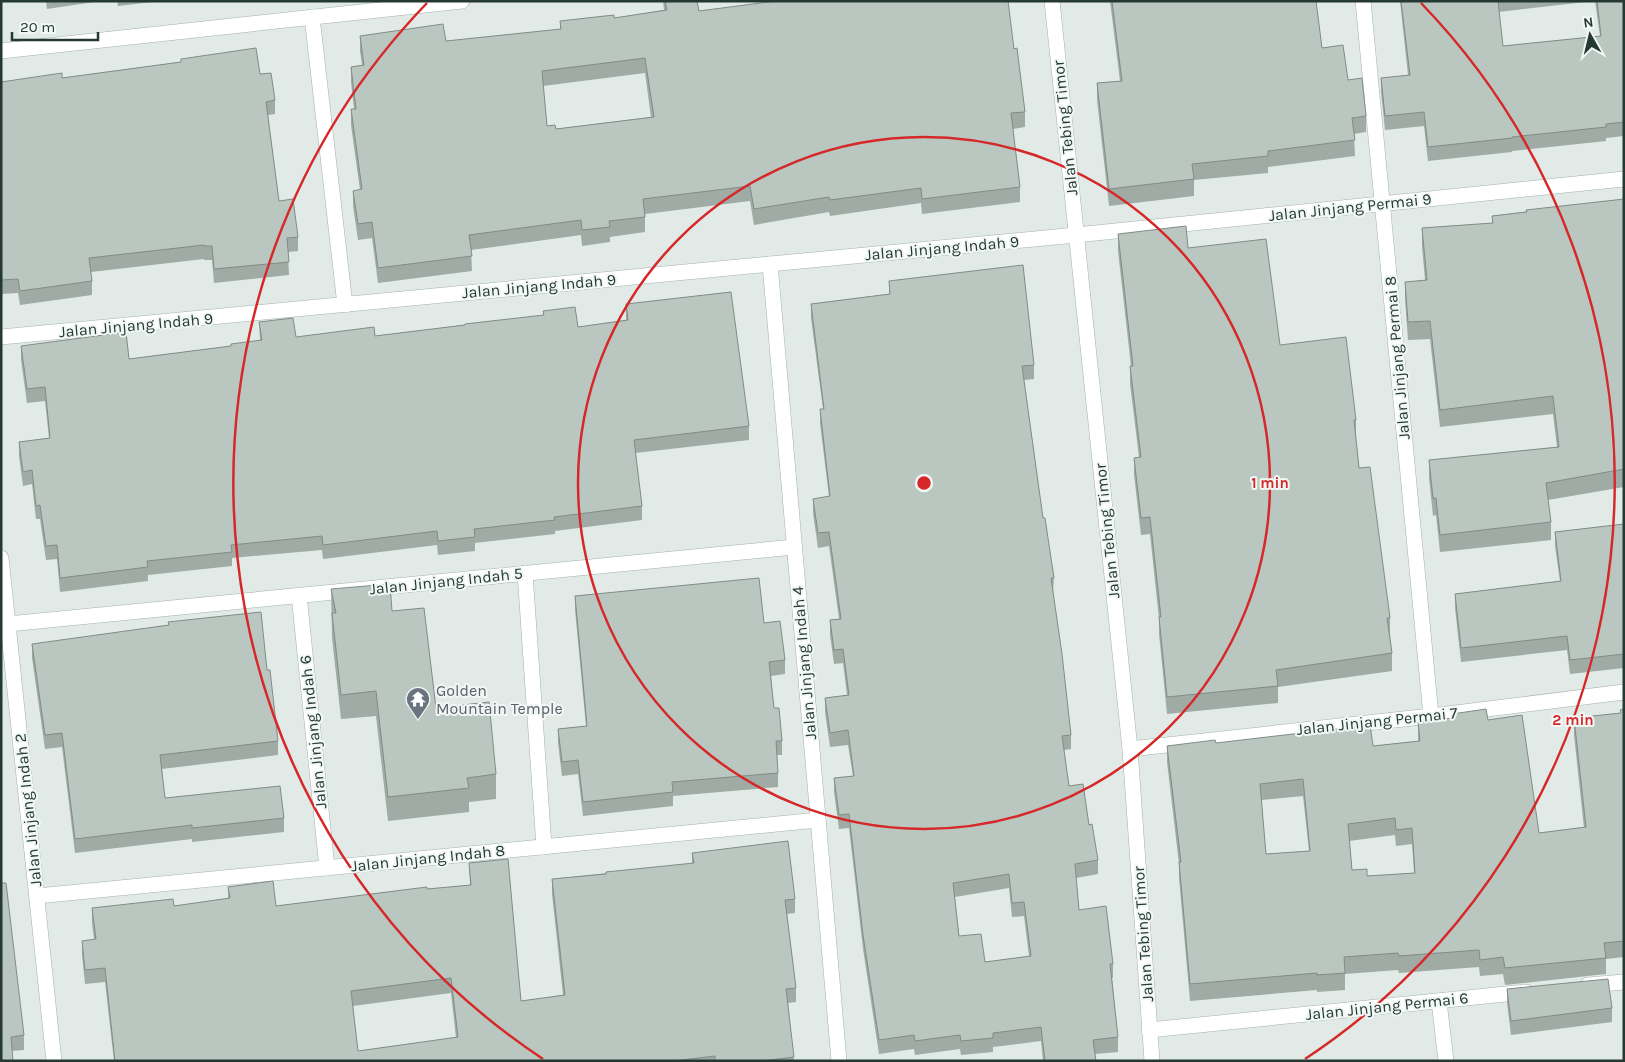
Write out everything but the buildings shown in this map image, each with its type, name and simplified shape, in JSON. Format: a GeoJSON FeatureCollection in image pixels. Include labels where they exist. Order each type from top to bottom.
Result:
{"type":"FeatureCollection","features":[{"type":"Feature","properties":{"kind":"street"},"geometry":{"type":"LineString","coordinates":[[1,51],[462,1]]}},
{"type":"Feature","properties":{"kind":"street","name":"Jalan Tebing Timor"},"geometry":{"type":"LineString","coordinates":[[1052,1],[1130,749],[1152,1061]]}},
{"type":"Feature","properties":{"kind":"street","name":"Jalan Jinjang Permai 8"},"geometry":{"type":"LineString","coordinates":[[1363,1],[1432,716]]}},
{"type":"Feature","properties":{"kind":"street"},"geometry":{"type":"LineString","coordinates":[[312,18],[345,305]]}},
{"type":"Feature","properties":{"kind":"street","name":"Jalan Jinjang Permai 9"},"geometry":{"type":"LineString","coordinates":[[1076,235],[1624,179]]}},
{"type":"Feature","properties":{"kind":"street","name":"Jalan Jinjang Indah 9"},"geometry":{"type":"LineString","coordinates":[[1,337],[1076,235]]}},
{"type":"Feature","properties":{"kind":"street","name":"Jalan Jinjang Indah 4"},"geometry":{"type":"LineString","coordinates":[[770,264],[839,1061]]}},
{"type":"Feature","properties":{"kind":"street","name":"Jalan Jinjang Indah 5"},"geometry":{"type":"LineString","coordinates":[[8,624],[794,547]]}},
{"type":"Feature","properties":{"kind":"street","name":"Jalan Jinjang Indah 2"},"geometry":{"type":"LineString","coordinates":[[1,558],[8,624],[7,667],[37,896],[54,1061]]}},
{"type":"Feature","properties":{"kind":"street"},"geometry":{"type":"LineString","coordinates":[[525,573],[544,847]]}},
{"type":"Feature","properties":{"kind":"street","name":"Jalan Jinjang Indah 6"},"geometry":{"type":"LineString","coordinates":[[300,595],[327,868]]}},
{"type":"Feature","properties":{"kind":"street","name":"Jalan Jinjang Permai 7"},"geometry":{"type":"LineString","coordinates":[[1130,749],[1432,716],[1624,692]]}},
{"type":"Feature","properties":{"kind":"street","name":"Jalan Jinjang Indah 8"},"geometry":{"type":"LineString","coordinates":[[37,896],[818,820]]}},
{"type":"Feature","properties":{"kind":"street"},"geometry":{"type":"LineString","coordinates":[[1575,987],[1624,982]]}},
{"type":"Feature","properties":{"kind":"street","name":"Jalan Jinjang Permai 6"},"geometry":{"type":"LineString","coordinates":[[1149,1030],[1536,991]]}},
{"type":"Feature","properties":{"kind":"street"},"geometry":{"type":"LineString","coordinates":[[1439,1001],[1446,1061]]}},
{"type":"Feature","properties":{"kind":"place","name":"Golden Mountain Temple"},"geometry":{"type":"Point","coordinates":[418,720]}}]}
